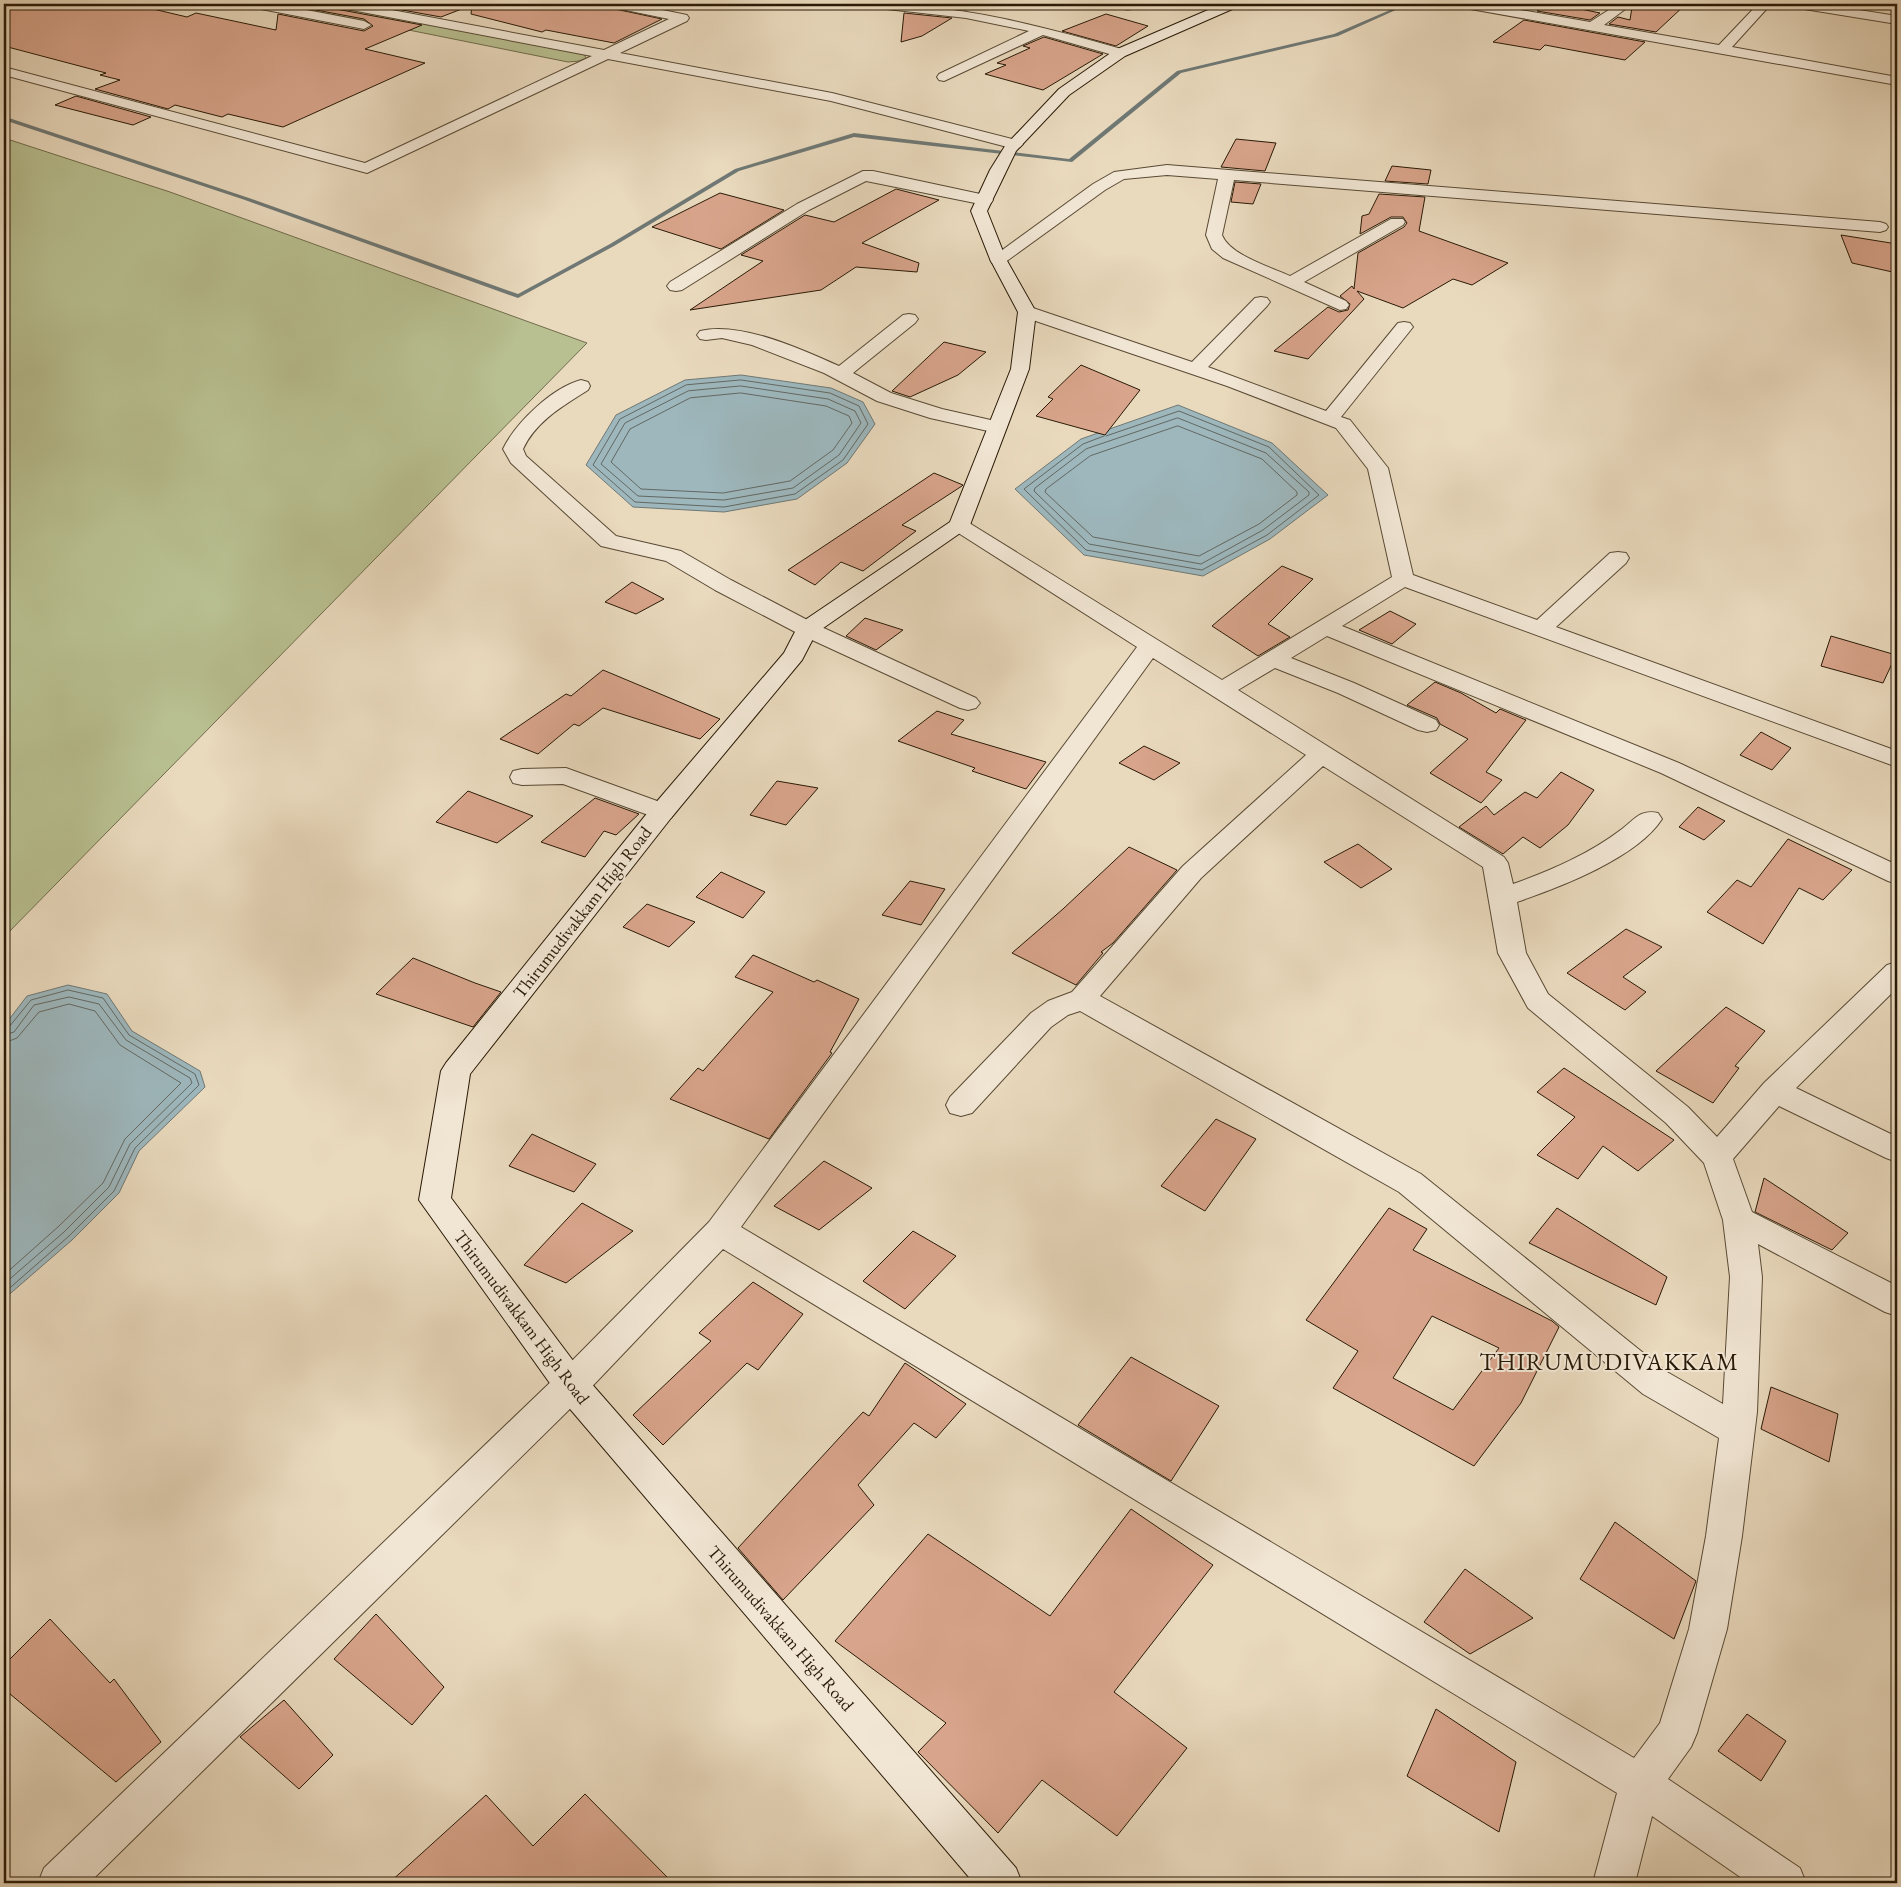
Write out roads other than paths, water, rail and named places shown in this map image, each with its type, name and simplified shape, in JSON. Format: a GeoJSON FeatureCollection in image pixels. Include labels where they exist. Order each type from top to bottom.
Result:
{"type":"FeatureCollection","features":[{"type":"Feature","properties":{"kind":"street"},"geometry":{"type":"LineString","coordinates":[[256,4],[374,27]]}},
{"type":"Feature","properties":{"kind":"street"},"geometry":{"type":"LineString","coordinates":[[286,10],[300,4]]}},
{"type":"Feature","properties":{"kind":"street"},"geometry":{"type":"LineString","coordinates":[[341,4],[832,97],[1008,154]]}},
{"type":"Feature","properties":{"kind":"street"},"geometry":{"type":"LineString","coordinates":[[4,71],[366,168],[682,18],[616,4]]}},
{"type":"Feature","properties":{"kind":"street"},"geometry":{"type":"LineString","coordinates":[[878,4],[966,14],[1042,30],[1120,53]]}},
{"type":"Feature","properties":{"kind":"street"},"geometry":{"type":"LineString","coordinates":[[1232,4],[1120,53],[1064,92],[1008,154],[979,211],[998,259],[1027,312],[1020,369],[959,525],[1495,863],[1503,897],[1512,953],[1538,1002],[1677,1115],[1716,1157],[1739,1220],[1746,1277],[1740,1412],[1724,1536],[1708,1630],[1677,1733],[1640,1784],[1614,1883]]}},
{"type":"Feature","properties":{"kind":"street"},"geometry":{"type":"LineString","coordinates":[[1465,4],[1897,81]]}},
{"type":"Feature","properties":{"kind":"street"},"geometry":{"type":"LineString","coordinates":[[1514,13],[1530,4]]}},
{"type":"Feature","properties":{"kind":"street"},"geometry":{"type":"LineString","coordinates":[[1592,27],[1626,4]]}},
{"type":"Feature","properties":{"kind":"street"},"geometry":{"type":"LineString","coordinates":[[1722,50],[1765,4]]}},
{"type":"Feature","properties":{"kind":"street"},"geometry":{"type":"LineString","coordinates":[[1798,4],[1897,20]]}},
{"type":"Feature","properties":{"kind":"street"},"geometry":{"type":"LineString","coordinates":[[944,77],[1042,30]]}},
{"type":"Feature","properties":{"kind":"street"},"geometry":{"type":"LineString","coordinates":[[559,63],[579,67]]}},
{"type":"Feature","properties":{"kind":"street"},"geometry":{"type":"LineString","coordinates":[[998,259],[1099,187],[1120,175],[1167,170],[1880,227]]}},
{"type":"Feature","properties":{"kind":"street"},"geometry":{"type":"LineString","coordinates":[[676,286],[803,207],[863,176],[873,176],[985,200]]}},
{"type":"Feature","properties":{"kind":"street"},"geometry":{"type":"LineString","coordinates":[[1227,176],[1214,235],[1218,245],[1229,254],[1340,305]]}},
{"type":"Feature","properties":{"kind":"street"},"geometry":{"type":"LineString","coordinates":[[1291,282],[1397,222]]}},
{"type":"Feature","properties":{"kind":"street"},"geometry":{"type":"LineString","coordinates":[[1196,369],[1261,302]]}},
{"type":"Feature","properties":{"kind":"street"},"geometry":{"type":"LineString","coordinates":[[1027,312],[1196,369],[1343,424],[1378,468],[1402,579]]}},
{"type":"Feature","properties":{"kind":"street"},"geometry":{"type":"LineString","coordinates":[[840,374],[909,319]]}},
{"type":"Feature","properties":{"kind":"street"},"geometry":{"type":"LineString","coordinates":[[1328,419],[1404,328]]}},
{"type":"Feature","properties":{"kind":"street"},"geometry":{"type":"LineString","coordinates":[[706,335],[722,333],[743,337],[811,361],[884,397],[936,414],[997,427]]}},
{"type":"Feature","properties":{"kind":"street"},"geometry":{"type":"LineString","coordinates":[[581,386],[552,405],[526,427],[517,439],[513,449],[518,459],[609,541],[673,556],[723,585],[807,629],[968,703]]}},
{"type":"Feature","properties":{"kind":"street","name":"Thirumudivakkam High Road"},"geometry":{"type":"LineString","coordinates":[[959,525],[807,629],[794,655],[662,812],[456,1071],[435,1200],[571,1385],[1001,1883]]}},
{"type":"Feature","properties":{"kind":"street"},"geometry":{"type":"LineString","coordinates":[[1540,630],[1618,558]]}},
{"type":"Feature","properties":{"kind":"street"},"geometry":{"type":"LineString","coordinates":[[1221,691],[1402,579]]}},
{"type":"Feature","properties":{"kind":"street"},"geometry":{"type":"LineString","coordinates":[[1402,579],[1897,759]]}},
{"type":"Feature","properties":{"kind":"street"},"geometry":{"type":"LineString","coordinates":[[1325,627],[1670,768],[1897,875]]}},
{"type":"Feature","properties":{"kind":"street"},"geometry":{"type":"LineString","coordinates":[[59,1883],[571,1385],[720,1231],[1150,646]]}},
{"type":"Feature","properties":{"kind":"street"},"geometry":{"type":"LineString","coordinates":[[1274,659],[1346,688],[1427,725]]}},
{"type":"Feature","properties":{"kind":"street"},"geometry":{"type":"LineString","coordinates":[[961,1105],[1041,1020],[1058,1008],[1082,1000],[1192,872],[1321,754]]}},
{"type":"Feature","properties":{"kind":"street"},"geometry":{"type":"LineString","coordinates":[[522,777],[566,776],[662,812]]}},
{"type":"Feature","properties":{"kind":"street"},"geometry":{"type":"LineString","coordinates":[[1503,897],[1554,880],[1601,856],[1632,836],[1649,819]]}},
{"type":"Feature","properties":{"kind":"street"},"geometry":{"type":"LineString","coordinates":[[1716,1157],[1775,1091],[1897,972]]}},
{"type":"Feature","properties":{"kind":"street"},"geometry":{"type":"LineString","coordinates":[[1082,1000],[1410,1183],[1656,1383],[1737,1430]]}},
{"type":"Feature","properties":{"kind":"street"},"geometry":{"type":"LineString","coordinates":[[1775,1091],[1897,1150]]}},
{"type":"Feature","properties":{"kind":"street"},"geometry":{"type":"LineString","coordinates":[[1739,1220],[1802,1250],[1897,1302]]}},
{"type":"Feature","properties":{"kind":"street"},"geometry":{"type":"LineString","coordinates":[[720,1231],[1640,1784],[1785,1883]]}},
{"type":"Feature","properties":{"kind":"water"},"geometry":{"type":"Polygon","coordinates":[[[741,375],[831,388],[863,402],[875,424],[847,463],[797,499],[724,512],[633,507],[586,465],[616,415],[685,380],[741,375]]]}},
{"type":"Feature","properties":{"kind":"water"},"geometry":{"type":"Polygon","coordinates":[[[1178,405],[1272,443],[1328,495],[1270,539],[1203,576],[1084,555],[1015,489],[1081,439],[1178,405]]]}},
{"type":"Feature","properties":{"kind":"water"},"geometry":{"type":"Polygon","coordinates":[[[68,985],[107,994],[132,1031],[200,1071],[205,1087],[139,1151],[119,1193],[72,1240],[4,1299],[4,1026],[27,996],[68,985]]]}},
{"type":"Feature","properties":{"kind":"waterway"},"geometry":{"type":"LineString","coordinates":[[4,118],[247,199],[518,296],[612,245],[737,170],[854,135],[1070,161],[1179,72],[1336,35],[1407,4]]}},
{"type":"Feature","properties":{"kind":"district","name":"THIRUMUDIVAKKAM"},"geometry":{"type":"Point","coordinates":[1609,1361]}}]}
